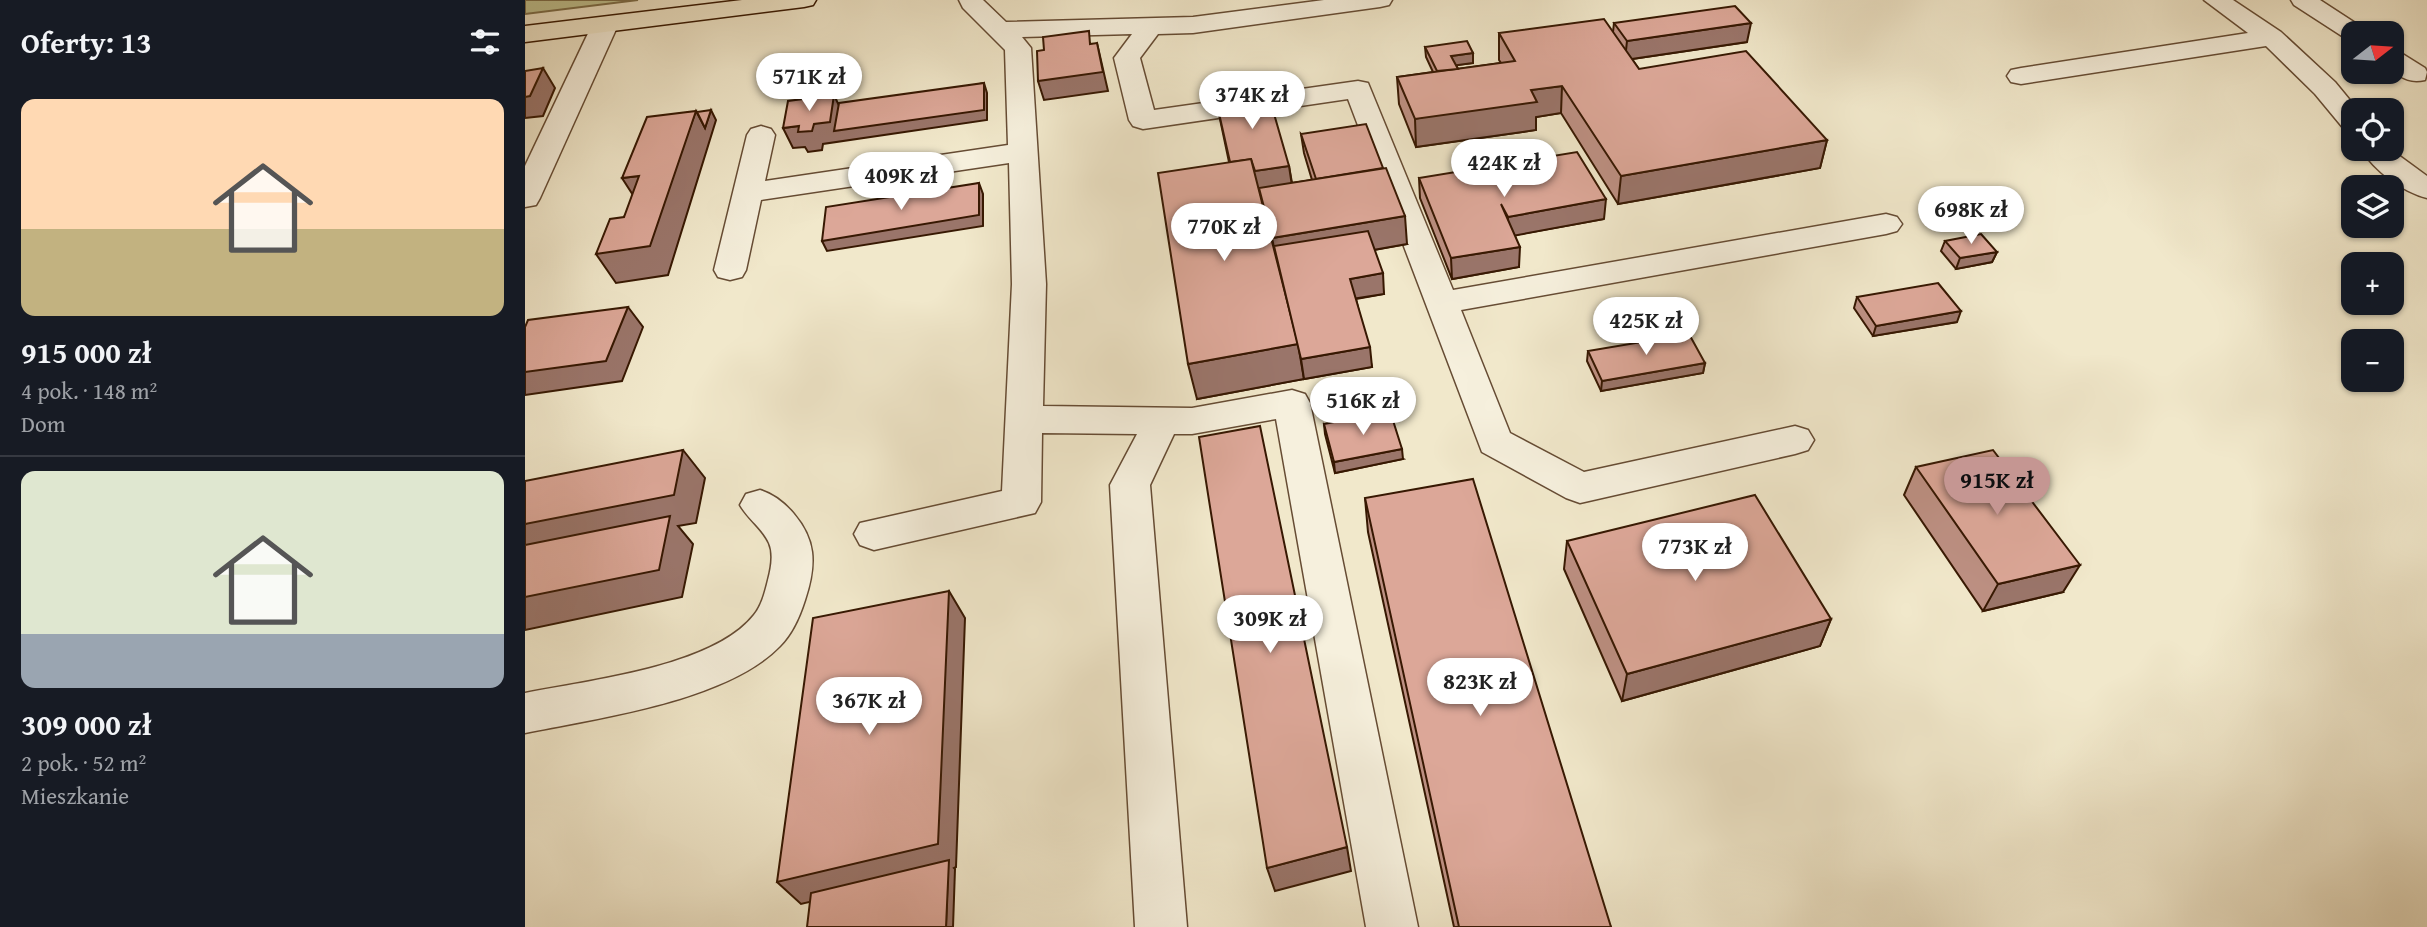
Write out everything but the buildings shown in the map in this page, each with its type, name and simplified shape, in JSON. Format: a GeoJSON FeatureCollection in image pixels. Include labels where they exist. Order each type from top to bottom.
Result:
{"type":"FeatureCollection","features":[{"type":"Feature","properties":{"kind":"main road"},"geometry":{"type":"LineString","coordinates":[[525,34],[804,0]]}},
{"type":"Feature","properties":{"kind":"lane"},"geometry":{"type":"LineString","coordinates":[[874,534],[1021,502],[1029,284],[1017,48],[971,0]]}},
{"type":"Feature","properties":{"kind":"lane"},"geometry":{"type":"LineString","coordinates":[[998,30],[1193,25],[1380,0]]}},
{"type":"Feature","properties":{"kind":"lane"},"geometry":{"type":"LineString","coordinates":[[2216,0],[2272,37],[2325,88],[2341,107]]}},
{"type":"Feature","properties":{"kind":"lane"},"geometry":{"type":"LineString","coordinates":[[2303,0],[2341,25]]}},
{"type":"Feature","properties":{"kind":"lane"},"geometry":{"type":"LineString","coordinates":[[525,198],[605,24]]}},
{"type":"Feature","properties":{"kind":"lane"},"geometry":{"type":"LineString","coordinates":[[1151,26],[1127,58],[1143,120],[1358,89],[1495,442],[1580,488],[1795,440]]}},
{"type":"Feature","properties":{"kind":"lane"},"geometry":{"type":"LineString","coordinates":[[2021,76],[2272,37]]}},
{"type":"Feature","properties":{"kind":"lane"},"geometry":{"type":"LineString","coordinates":[[2405,67],[2415,74]]}},
{"type":"Feature","properties":{"kind":"lane"},"geometry":{"type":"LineString","coordinates":[[730,270],[761,135]]}},
{"type":"Feature","properties":{"kind":"lane"},"geometry":{"type":"LineString","coordinates":[[747,193],[1021,152]]}},
{"type":"Feature","properties":{"kind":"lane"},"geometry":{"type":"LineString","coordinates":[[2385,161],[2427,189]]}},
{"type":"Feature","properties":{"kind":"lane"},"geometry":{"type":"LineString","coordinates":[[1441,303],[1886,224]]}},
{"type":"Feature","properties":{"kind":"lane"},"geometry":{"type":"LineString","coordinates":[[1024,419],[1192,421],[1292,403],[1392,927]]}},
{"type":"Feature","properties":{"kind":"lane"},"geometry":{"type":"LineString","coordinates":[[1161,927],[1130,485],[1162,421]]}},
{"type":"Feature","properties":{"kind":"lane"},"geometry":{"type":"LineString","coordinates":[[525,713],[675,680],[718,664],[762,636],[781,611],[793,568],[789,535],[760,505]]}},
{"type":"Feature","properties":{"kind":"green space"},"geometry":{"type":"Polygon","coordinates":[[[525,0],[638,0],[525,14],[525,0]]]}}]}
